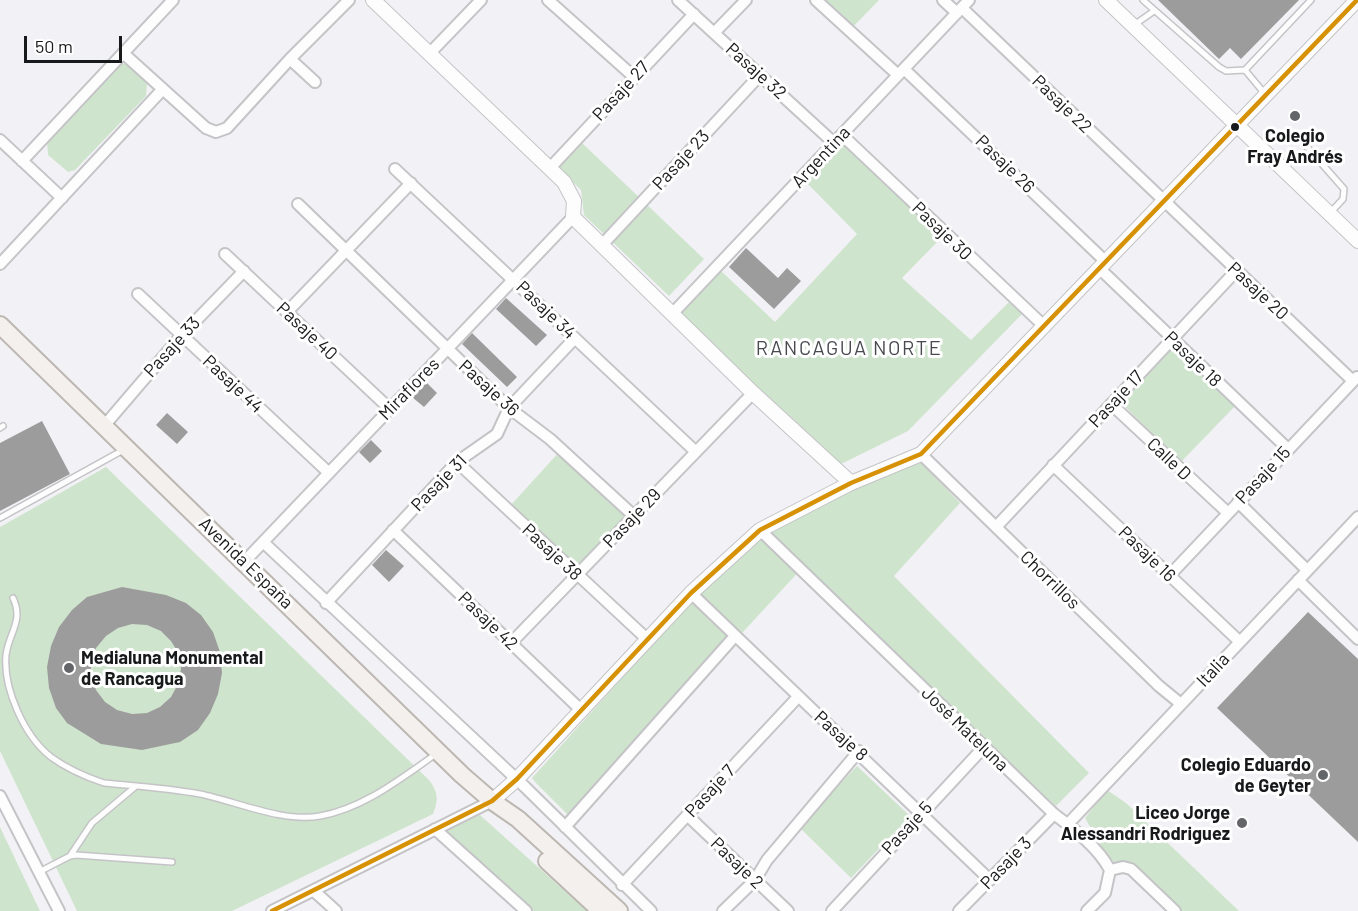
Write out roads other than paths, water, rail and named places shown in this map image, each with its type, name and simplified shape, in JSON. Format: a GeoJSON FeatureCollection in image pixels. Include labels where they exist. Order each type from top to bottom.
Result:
{"type":"FeatureCollection","features":[{"type":"Feature","properties":{"kind":"main road","name":"Avenida España"},"geometry":{"type":"LineString","coordinates":[[0,325],[438,752],[492,801],[518,819],[620,911]]}},
{"type":"Feature","properties":{"kind":"main road","name":"Avenida España"},"geometry":{"type":"LineString","coordinates":[[492,801],[508,824],[598,910]]}},
{"type":"Feature","properties":{"kind":"street"},"geometry":{"type":"LineString","coordinates":[[22,160],[173,0]]}},
{"type":"Feature","properties":{"kind":"street"},"geometry":{"type":"LineString","coordinates":[[123,53],[206,129],[216,132],[227,128],[290,59],[349,0]]}},
{"type":"Feature","properties":{"kind":"street"},"geometry":{"type":"LineString","coordinates":[[372,0],[550,168],[572,194],[573,217],[753,393],[851,483]]}},
{"type":"Feature","properties":{"kind":"street"},"geometry":{"type":"LineString","coordinates":[[430,53],[481,0]]}},
{"type":"Feature","properties":{"kind":"street"},"geometry":{"type":"LineString","coordinates":[[548,0],[633,76]]}},
{"type":"Feature","properties":{"kind":"street","name":"Pasaje 32"},"geometry":{"type":"LineString","coordinates":[[678,0],[760,75],[838,139]]}},
{"type":"Feature","properties":{"kind":"street"},"geometry":{"type":"LineString","coordinates":[[714,33],[746,0]]}},
{"type":"Feature","properties":{"kind":"street","name":"Pasaje 26"},"geometry":{"type":"LineString","coordinates":[[816,0],[901,72],[1102,265]]}},
{"type":"Feature","properties":{"kind":"street","name":"Pasaje 22"},"geometry":{"type":"LineString","coordinates":[[943,0],[963,7],[1163,201]]}},
{"type":"Feature","properties":{"kind":"street"},"geometry":{"type":"LineString","coordinates":[[1106,0],[1358,241]]}},
{"type":"Feature","properties":{"kind":"street"},"geometry":{"type":"LineString","coordinates":[[273,911],[492,801],[517,779],[691,593],[760,530],[851,483],[921,454],[1357,0]]}},
{"type":"Feature","properties":{"kind":"street","name":"Argentina"},"geometry":{"type":"LineString","coordinates":[[673,313],[963,7]]}},
{"type":"Feature","properties":{"kind":"street","name":"Pasaje 27"},"geometry":{"type":"LineString","coordinates":[[550,168],[693,14]]}},
{"type":"Feature","properties":{"kind":"street"},"geometry":{"type":"LineString","coordinates":[[290,59],[315,82]]}},
{"type":"Feature","properties":{"kind":"street","name":"Pasaje 23"},"geometry":{"type":"LineString","coordinates":[[602,245],[760,75]]}},
{"type":"Feature","properties":{"kind":"street"},"geometry":{"type":"LineString","coordinates":[[0,264],[162,90]]}},
{"type":"Feature","properties":{"kind":"street","name":"Pasaje 30"},"geometry":{"type":"LineString","coordinates":[[838,139],[1044,326]]}},
{"type":"Feature","properties":{"kind":"street"},"geometry":{"type":"LineString","coordinates":[[0,140],[62,198]]}},
{"type":"Feature","properties":{"kind":"street","name":"Pasaje 34"},"geometry":{"type":"LineString","coordinates":[[395,169],[696,452]]}},
{"type":"Feature","properties":{"kind":"street"},"geometry":{"type":"LineString","coordinates":[[287,312],[411,183]]}},
{"type":"Feature","properties":{"kind":"street","name":"Pasaje 20"},"geometry":{"type":"LineString","coordinates":[[1163,201],[1236,271],[1356,379]]}},
{"type":"Feature","properties":{"kind":"street","name":"Pasaje 36"},"geometry":{"type":"LineString","coordinates":[[298,204],[509,408],[550,439],[634,516]]}},
{"type":"Feature","properties":{"kind":"street","name":"Miraflores"},"geometry":{"type":"LineString","coordinates":[[244,562],[573,217]]}},
{"type":"Feature","properties":{"kind":"street","name":"Pasaje 40"},"geometry":{"type":"LineString","coordinates":[[225,254],[390,409]]}},
{"type":"Feature","properties":{"kind":"street","name":"Pasaje 18"},"geometry":{"type":"LineString","coordinates":[[1102,265],[1172,339],[1288,449]]}},
{"type":"Feature","properties":{"kind":"street","name":"Pasaje 33"},"geometry":{"type":"LineString","coordinates":[[104,426],[181,336],[244,271]]}},
{"type":"Feature","properties":{"kind":"street","name":"Pasaje 17"},"geometry":{"type":"LineString","coordinates":[[996,527],[1236,271]]}},
{"type":"Feature","properties":{"kind":"street","name":"Pasaje 44"},"geometry":{"type":"LineString","coordinates":[[138,294],[329,473]]}},
{"type":"Feature","properties":{"kind":"street","name":"Pasaje 31"},"geometry":{"type":"LineString","coordinates":[[326,603],[457,462],[497,434],[509,408],[575,338]]}},
{"type":"Feature","properties":{"kind":"street","name":"Pasaje 15"},"geometry":{"type":"LineString","coordinates":[[1169,576],[1356,379]]}},
{"type":"Feature","properties":{"kind":"street","name":"Pasaje 29"},"geometry":{"type":"LineString","coordinates":[[511,643],[753,393]]}},
{"type":"Feature","properties":{"kind":"street","name":"Calle D"},"geometry":{"type":"LineString","coordinates":[[1111,404],[1228,513]]}},
{"type":"Feature","properties":{"kind":"street","name":"Chorrillos"},"geometry":{"type":"LineString","coordinates":[[921,454],[1159,686],[1181,704]]}},
{"type":"Feature","properties":{"kind":"street","name":"Pasaje 38"},"geometry":{"type":"LineString","coordinates":[[457,462],[648,640]]}},
{"type":"Feature","properties":{"kind":"street","name":"Pasaje 16"},"geometry":{"type":"LineString","coordinates":[[1053,465],[1240,642]]}},
{"type":"Feature","properties":{"kind":"street"},"geometry":{"type":"LineString","coordinates":[[1238,502],[1307,570]]}},
{"type":"Feature","properties":{"kind":"street","name":"Italia"},"geometry":{"type":"LineString","coordinates":[[1068,824],[1358,517]]}},
{"type":"Feature","properties":{"kind":"street","name":"Pasaje 42"},"geometry":{"type":"LineString","coordinates":[[393,530],[582,711]]}},
{"type":"Feature","properties":{"kind":"street","name":"José Mateluna"},"geometry":{"type":"LineString","coordinates":[[760,530],[1054,814],[1068,824],[1098,853],[1110,870]]}},
{"type":"Feature","properties":{"kind":"street","name":"Avenida España"},"geometry":{"type":"LineString","coordinates":[[263,542],[517,779],[622,885],[651,911]]}},
{"type":"Feature","properties":{"kind":"street"},"geometry":{"type":"LineString","coordinates":[[1298,580],[1358,639]]}},
{"type":"Feature","properties":{"kind":"street","name":"Pasaje 8"},"geometry":{"type":"LineString","coordinates":[[691,593],[798,697],[859,751],[990,880]]}},
{"type":"Feature","properties":{"kind":"street"},"geometry":{"type":"LineString","coordinates":[[565,827],[735,636]]}},
{"type":"Feature","properties":{"kind":"street","name":"Pasaje 7"},"geometry":{"type":"LineString","coordinates":[[622,885],[798,697]]}},
{"type":"Feature","properties":{"kind":"street","name":"Pasaje 5"},"geometry":{"type":"LineString","coordinates":[[832,911],[984,747]]}},
{"type":"Feature","properties":{"kind":"street"},"geometry":{"type":"LineString","coordinates":[[723,911],[755,880],[767,860],[859,751]]}},
{"type":"Feature","properties":{"kind":"street"},"geometry":{"type":"LineString","coordinates":[[0,796],[59,911]]}},
{"type":"Feature","properties":{"kind":"street","name":"Pasaje 3"},"geometry":{"type":"LineString","coordinates":[[959,911],[1054,814]]}},
{"type":"Feature","properties":{"kind":"street","name":"Pasaje 2"},"geometry":{"type":"LineString","coordinates":[[687,815],[788,911]]}},
{"type":"Feature","properties":{"kind":"street"},"geometry":{"type":"LineString","coordinates":[[435,829],[526,911]]}},
{"type":"Feature","properties":{"kind":"street"},"geometry":{"type":"LineString","coordinates":[[1087,911],[1105,893],[1110,870],[1123,867],[1131,869],[1176,911]]}},
{"type":"Feature","properties":{"kind":"street"},"geometry":{"type":"LineString","coordinates":[[314,891],[336,911]]}},
{"type":"Feature","properties":{"kind":"lane"},"geometry":{"type":"LineString","coordinates":[[1143,0],[1219,67],[1226,70],[1245,70],[1311,0]]}},
{"type":"Feature","properties":{"kind":"lane"},"geometry":{"type":"LineString","coordinates":[[1133,26],[1154,11]]}},
{"type":"Feature","properties":{"kind":"lane"},"geometry":{"type":"LineString","coordinates":[[1245,70],[1265,94]]}},
{"type":"Feature","properties":{"kind":"lane"},"geometry":{"type":"LineString","coordinates":[[1307,147],[1344,189],[1343,199],[1330,213]]}},
{"type":"Feature","properties":{"kind":"lane"},"geometry":{"type":"LineString","coordinates":[[0,518],[126,448]]}},
{"type":"Feature","properties":{"kind":"lane"},"geometry":{"type":"LineString","coordinates":[[13,598],[18,617],[6,652],[6,673],[15,704],[38,745],[51,757],[89,778],[104,783],[200,794],[269,811],[317,817],[356,805],[379,793],[438,752]]}},
{"type":"Feature","properties":{"kind":"lane"},"geometry":{"type":"LineString","coordinates":[[39,872],[70,856],[92,823],[136,786]]}},
{"type":"Feature","properties":{"kind":"lane"},"geometry":{"type":"LineString","coordinates":[[70,856],[172,862]]}},
{"type":"Feature","properties":{"kind":"place","name":"Colegio Fray Andrés"},"geometry":{"type":"Point","coordinates":[1295,116]}},
{"type":"Feature","properties":{"kind":"place","name":"Medialuna Monumental de Rancagua"},"geometry":{"type":"Point","coordinates":[69,668]}},
{"type":"Feature","properties":{"kind":"place","name":"Colegio Eduardo de Geyter"},"geometry":{"type":"Point","coordinates":[1323,775]}},
{"type":"Feature","properties":{"kind":"place","name":"Liceo Jorge Alessandri Rodriguez"},"geometry":{"type":"Point","coordinates":[1242,823]}},
{"type":"Feature","properties":{"kind":"district","name":"RANCAGUA NORTE"},"geometry":{"type":"Point","coordinates":[849,348]}}]}
